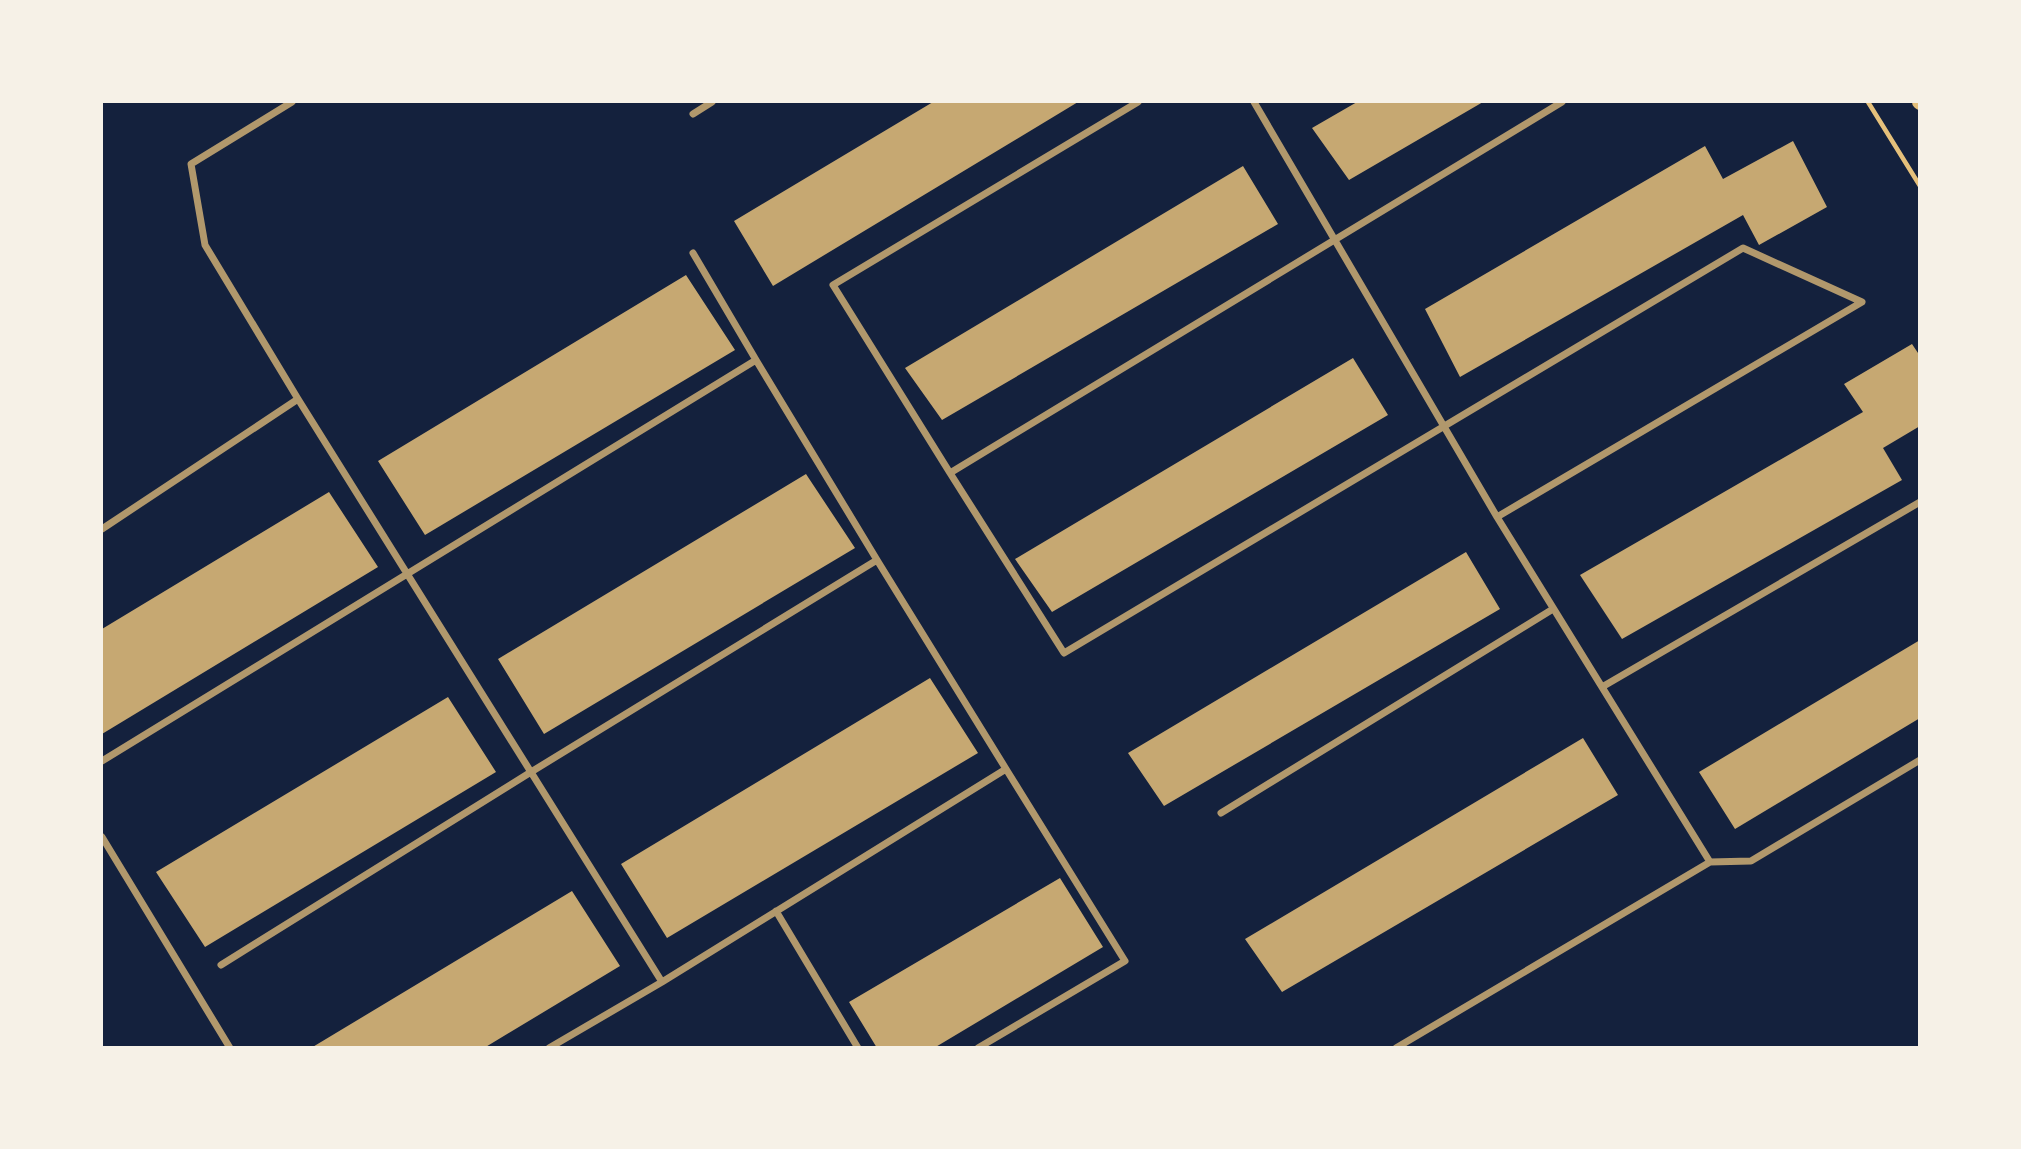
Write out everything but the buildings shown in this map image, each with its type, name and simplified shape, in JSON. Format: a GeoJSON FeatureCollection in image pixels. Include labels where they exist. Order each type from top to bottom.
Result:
{"type":"FeatureCollection","features":[{"type":"Feature","properties":{"kind":"street"},"geometry":{"type":"LineString","coordinates":[[292,102],[191,164],[205,245],[298,399],[662,982]]}},
{"type":"Feature","properties":{"kind":"street"},"geometry":{"type":"LineString","coordinates":[[693,114],[712,102]]}},
{"type":"Feature","properties":{"kind":"street"},"geometry":{"type":"LineString","coordinates":[[1138,102],[833,285],[1064,653],[1744,248],[1862,302],[1497,517]]}},
{"type":"Feature","properties":{"kind":"street"},"geometry":{"type":"LineString","coordinates":[[1254,102],[1497,517],[1710,862]]}},
{"type":"Feature","properties":{"kind":"street"},"geometry":{"type":"LineString","coordinates":[[950,473],[1562,102]]}},
{"type":"Feature","properties":{"kind":"street"},"geometry":{"type":"LineString","coordinates":[[692,253],[877,560],[1125,961],[978,1048]]}},
{"type":"Feature","properties":{"kind":"street"},"geometry":{"type":"LineString","coordinates":[[102,761],[756,360]]}},
{"type":"Feature","properties":{"kind":"street"},"geometry":{"type":"LineString","coordinates":[[102,529],[298,399]]}},
{"type":"Feature","properties":{"kind":"street"},"geometry":{"type":"LineString","coordinates":[[1602,687],[1920,502]]}},
{"type":"Feature","properties":{"kind":"street"},"geometry":{"type":"LineString","coordinates":[[221,965],[877,560]]}},
{"type":"Feature","properties":{"kind":"street"},"geometry":{"type":"LineString","coordinates":[[1221,813],[1553,609]]}},
{"type":"Feature","properties":{"kind":"street"},"geometry":{"type":"LineString","coordinates":[[1396,1048],[1710,862],[1751,861],[1920,760]]}},
{"type":"Feature","properties":{"kind":"street"},"geometry":{"type":"LineString","coordinates":[[549,1048],[662,982],[1006,769]]}},
{"type":"Feature","properties":{"kind":"street"},"geometry":{"type":"LineString","coordinates":[[102,837],[230,1048]]}},
{"type":"Feature","properties":{"kind":"street"},"geometry":{"type":"LineString","coordinates":[[776,911],[858,1048]]}},
{"type":"Feature","properties":{"kind":"path"},"geometry":{"type":"LineString","coordinates":[[1868,102],[1920,186]]}}]}
